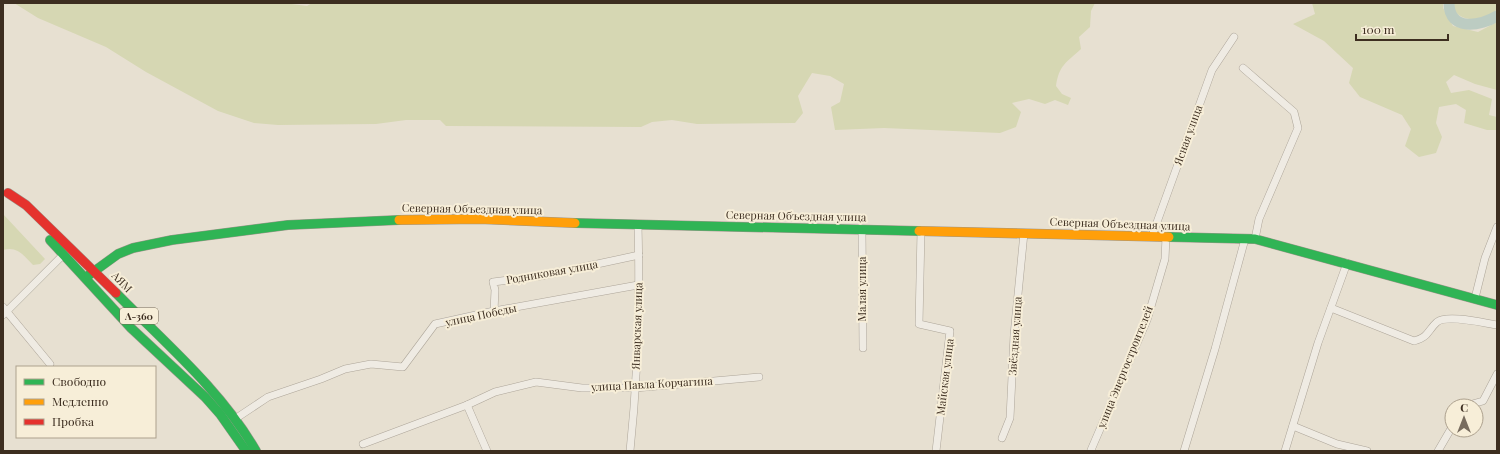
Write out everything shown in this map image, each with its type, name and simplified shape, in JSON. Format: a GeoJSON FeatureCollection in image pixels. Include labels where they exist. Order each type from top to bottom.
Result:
{"type":"FeatureCollection","features":[{"type":"Feature","properties":{"kind":"main road","name":"АЯМ"},"geometry":{"type":"LineString","coordinates":[[5,190],[131,328],[220,414],[246,451]]}},
{"type":"Feature","properties":{"kind":"main road","name":"АЯМ"},"geometry":{"type":"LineString","coordinates":[[5,190],[26,205],[94,271],[213,392],[235,418],[256,451]]}},
{"type":"Feature","properties":{"kind":"main road","name":"Северная Объездная улица"},"geometry":{"type":"LineString","coordinates":[[85,279],[118,254],[151,243],[288,225],[373,220],[479,219],[638,225],[1255,239],[1497,305]]}},
{"type":"Feature","properties":{"kind":"street","name":"Ясная улица"},"geometry":{"type":"LineString","coordinates":[[1152,236],[1212,70],[1234,37]]}},
{"type":"Feature","properties":{"kind":"street"},"geometry":{"type":"LineString","coordinates":[[1243,68],[1294,112],[1298,128],[1259,219],[1255,239]]}},
{"type":"Feature","properties":{"kind":"street","name":"Январская улица"},"geometry":{"type":"LineString","coordinates":[[630,451],[635,388],[639,255],[638,225]]}},
{"type":"Feature","properties":{"kind":"street"},"geometry":{"type":"LineString","coordinates":[[1474,298],[1485,258],[1497,227]]}},
{"type":"Feature","properties":{"kind":"street","name":"Малая улица"},"geometry":{"type":"LineString","coordinates":[[862,230],[863,348]]}},
{"type":"Feature","properties":{"kind":"street","name":"Майская улица"},"geometry":{"type":"LineString","coordinates":[[921,231],[919,324],[950,331],[936,451]]}},
{"type":"Feature","properties":{"kind":"street","name":"Звёздная улица"},"geometry":{"type":"LineString","coordinates":[[1002,438],[1010,418],[1014,335],[1024,233]]}},
{"type":"Feature","properties":{"kind":"street","name":"улица Энергостроителей"},"geometry":{"type":"LineString","coordinates":[[1091,450],[1147,320],[1165,259],[1166,237]]}},
{"type":"Feature","properties":{"kind":"street"},"geometry":{"type":"LineString","coordinates":[[1184,451],[1215,349],[1245,239]]}},
{"type":"Feature","properties":{"kind":"street"},"geometry":{"type":"LineString","coordinates":[[50,364],[4,311],[63,254]]}},
{"type":"Feature","properties":{"kind":"street","name":"Родниковая улица"},"geometry":{"type":"LineString","coordinates":[[494,311],[495,290],[493,282],[541,276],[639,255]]}},
{"type":"Feature","properties":{"kind":"street"},"geometry":{"type":"LineString","coordinates":[[1286,451],[1331,308],[1347,263]]}},
{"type":"Feature","properties":{"kind":"street","name":"улица Победы"},"geometry":{"type":"LineString","coordinates":[[235,418],[268,397],[345,369],[371,364],[403,367],[435,324],[494,311],[638,285]]}},
{"type":"Feature","properties":{"kind":"street"},"geometry":{"type":"LineString","coordinates":[[1331,308],[1414,341],[1424,339],[1438,321],[1448,318],[1497,325]]}},
{"type":"Feature","properties":{"kind":"street"},"geometry":{"type":"LineString","coordinates":[[1484,399],[1497,374]]}},
{"type":"Feature","properties":{"kind":"street","name":"улица Павла Корчагина"},"geometry":{"type":"LineString","coordinates":[[363,444],[467,405],[495,392],[536,382],[582,388],[635,388],[759,377]]}},
{"type":"Feature","properties":{"kind":"street"},"geometry":{"type":"LineString","coordinates":[[467,405],[487,451]]}},
{"type":"Feature","properties":{"kind":"street"},"geometry":{"type":"LineString","coordinates":[[1293,426],[1337,444],[1367,451]]}},
{"type":"Feature","properties":{"kind":"street"},"geometry":{"type":"LineString","coordinates":[[1438,451],[1446,438]]}},
{"type":"Feature","properties":{"kind":"green space"},"geometry":{"type":"Polygon","coordinates":[[[14,3],[284,3],[307,6],[312,3],[1095,3],[1091,11],[1090,27],[1079,37],[1081,49],[1067,61],[1061,69],[1057,79],[1056,86],[1062,94],[1071,98],[1068,105],[1055,100],[1045,104],[1029,99],[1012,103],[1021,112],[1016,127],[1000,133],[884,128],[835,130],[831,107],[840,102],[844,84],[830,76],[812,73],[798,96],[803,113],[795,123],[697,124],[672,120],[652,122],[641,127],[446,126],[440,120],[406,120],[376,124],[278,125],[254,123],[218,111],[146,72],[106,47],[38,18],[14,3]]]}},
{"type":"Feature","properties":{"kind":"green space"},"geometry":{"type":"Polygon","coordinates":[[[1312,3],[1443,3],[1443,8],[1453,26],[1478,32],[1497,22],[1497,90],[1475,84],[1454,75],[1446,82],[1451,93],[1469,90],[1492,99],[1489,115],[1497,117],[1497,130],[1487,130],[1464,123],[1466,110],[1456,104],[1439,107],[1436,123],[1442,137],[1436,153],[1419,157],[1405,146],[1411,129],[1402,115],[1360,97],[1349,83],[1353,68],[1324,41],[1293,24],[1315,14],[1312,3]]]}},
{"type":"Feature","properties":{"kind":"green space"},"geometry":{"type":"Polygon","coordinates":[[[1452,3],[1497,3],[1497,9],[1486,17],[1471,19],[1458,15],[1454,10],[1452,3]]]}},
{"type":"Feature","properties":{"kind":"green space"},"geometry":{"type":"Polygon","coordinates":[[[3,214],[45,259],[40,264],[33,265],[24,255],[13,249],[3,250],[3,214]]]}},
{"type":"Feature","properties":{"kind":"waterway"},"geometry":{"type":"LineString","coordinates":[[1449,3],[1450,12],[1454,19],[1467,24],[1483,22],[1497,16]]}},
{"type":"Feature","properties":{"kind":"traffic: fast"},"geometry":{"type":"LineString","coordinates":[[89,275],[118,254],[133,248],[172,240],[288,225],[399,220]]}},
{"type":"Feature","properties":{"kind":"traffic: fast"},"geometry":{"type":"LineString","coordinates":[[575,223],[919,231]]}},
{"type":"Feature","properties":{"kind":"traffic: fast"},"geometry":{"type":"LineString","coordinates":[[1169,237],[1255,239],[1497,305]]}},
{"type":"Feature","properties":{"kind":"traffic: fast"},"geometry":{"type":"LineString","coordinates":[[50,240],[131,328],[205,397],[220,414],[246,451]]}},
{"type":"Feature","properties":{"kind":"traffic: fast"},"geometry":{"type":"LineString","coordinates":[[116,293],[209,387],[242,429],[256,451]]}},
{"type":"Feature","properties":{"kind":"traffic: slow"},"geometry":{"type":"LineString","coordinates":[[399,220],[479,219],[575,223]]}},
{"type":"Feature","properties":{"kind":"traffic: slow"},"geometry":{"type":"LineString","coordinates":[[919,231],[1169,237]]}},
{"type":"Feature","properties":{"kind":"traffic: jam"},"geometry":{"type":"LineString","coordinates":[[8,193],[26,205],[116,293]]}}]}
